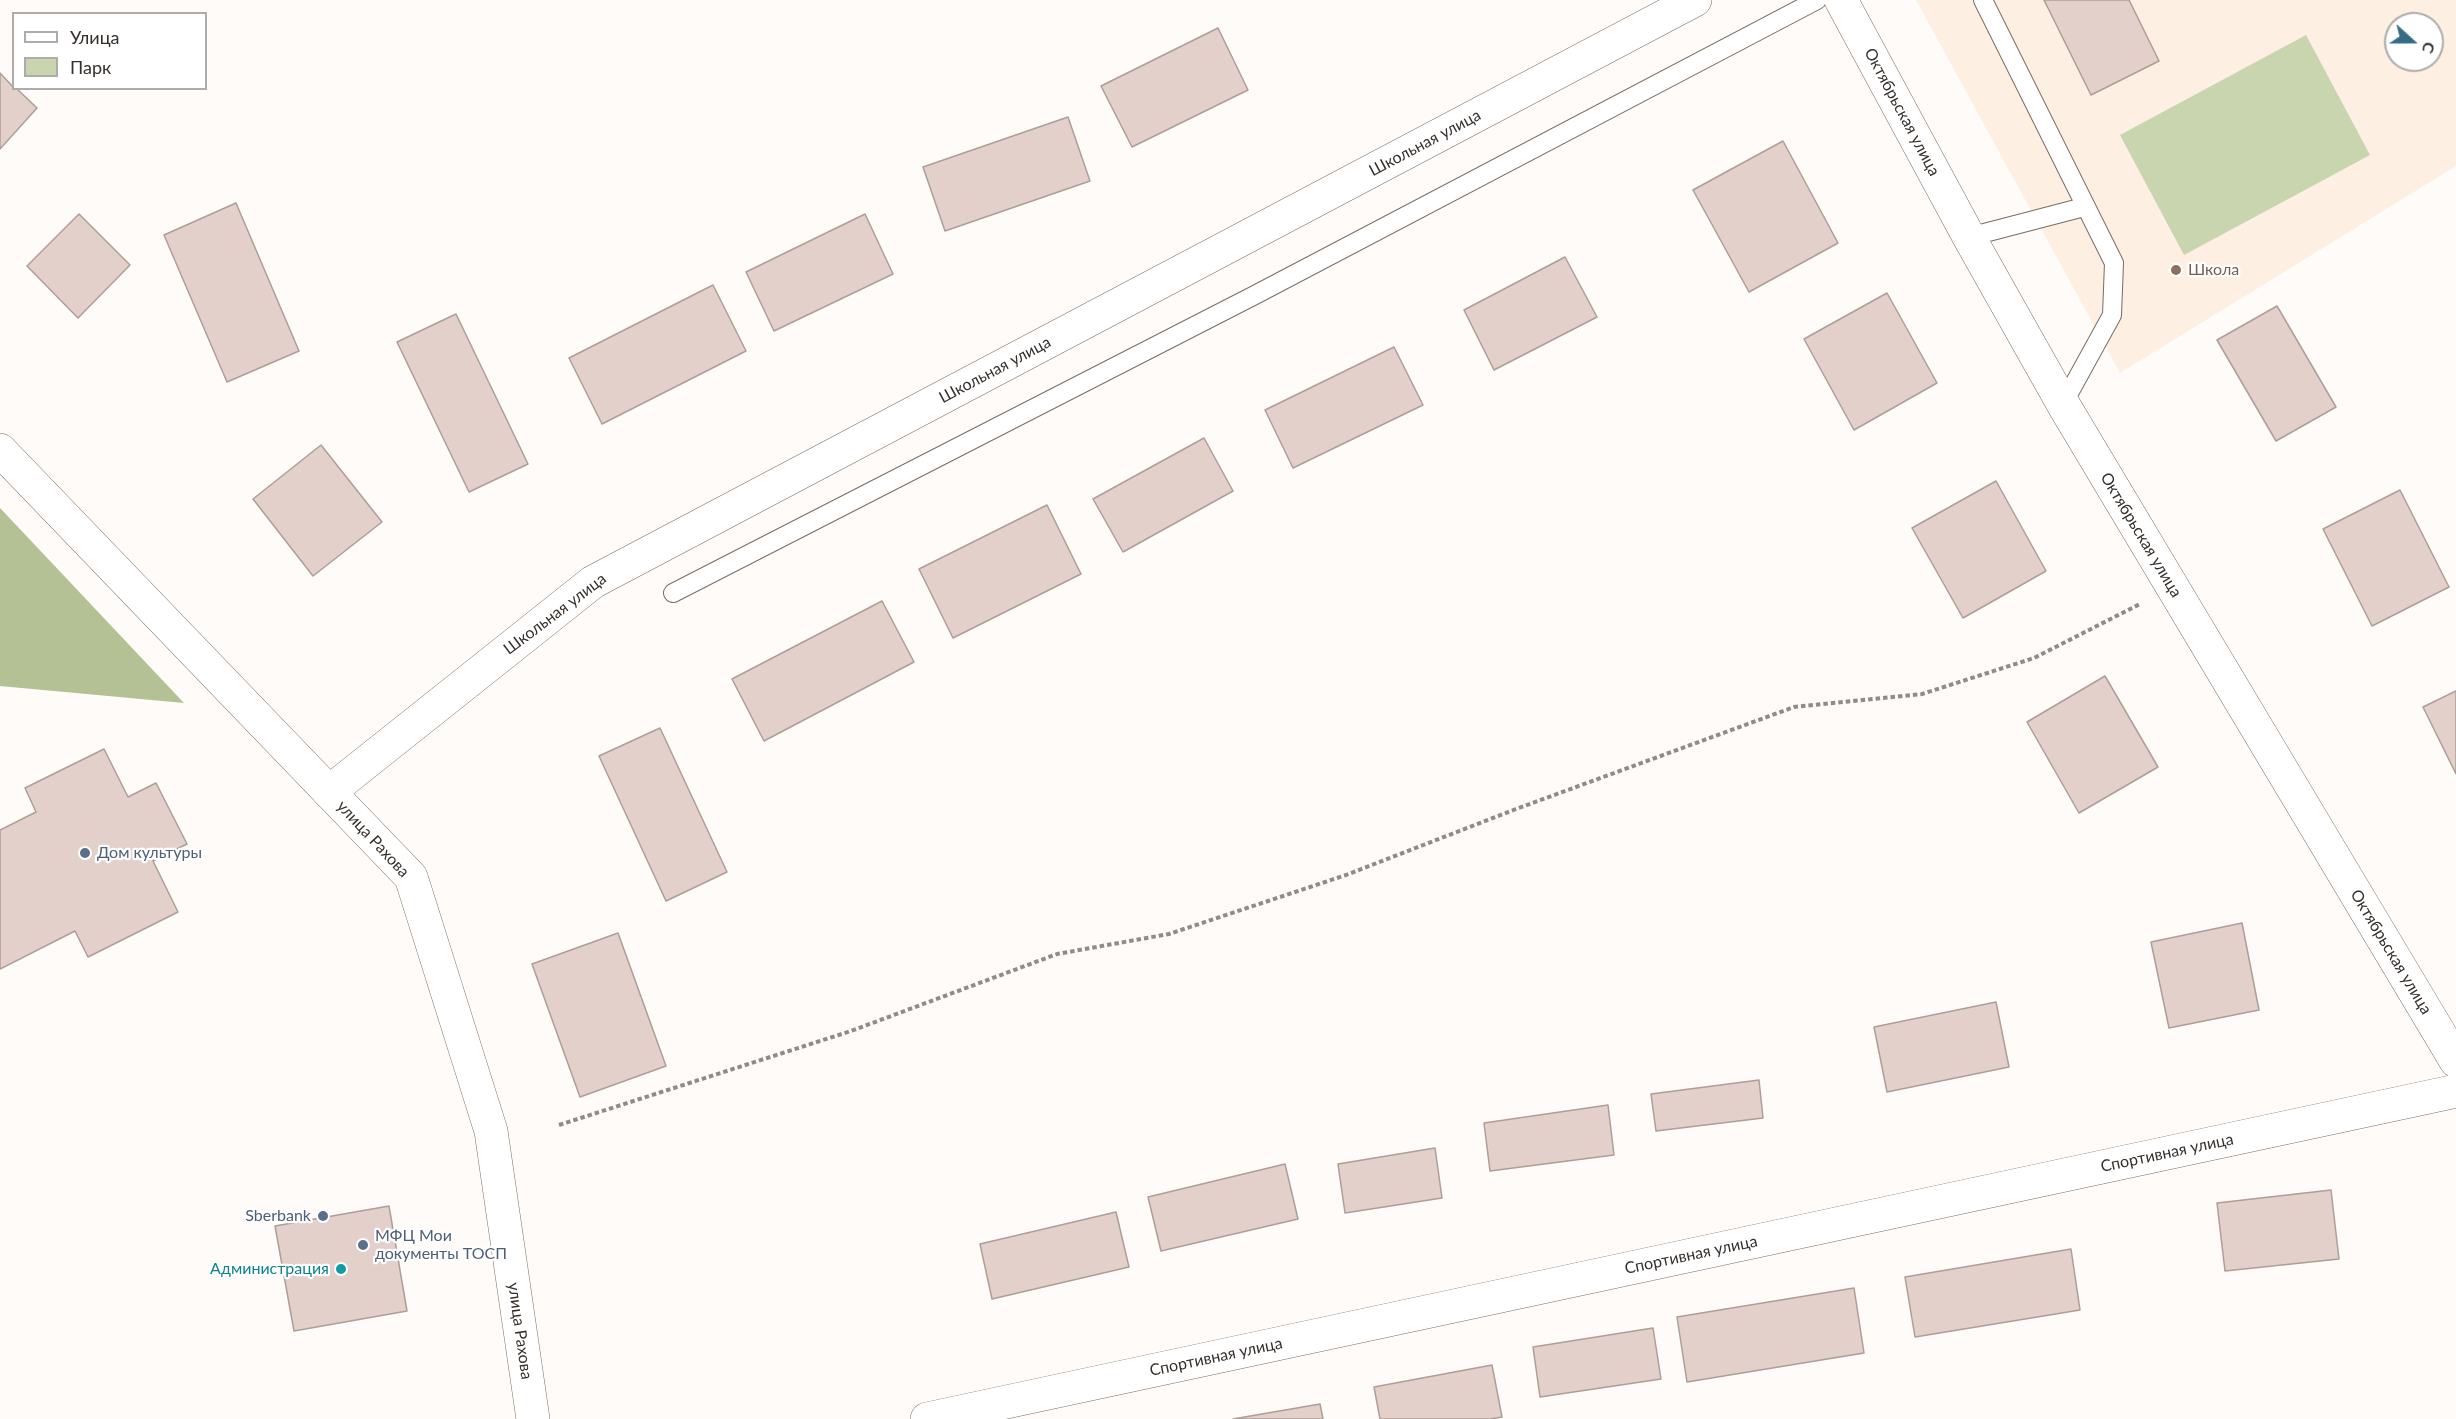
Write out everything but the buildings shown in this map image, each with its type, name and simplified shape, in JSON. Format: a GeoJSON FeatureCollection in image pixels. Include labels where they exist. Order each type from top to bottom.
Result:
{"type":"FeatureCollection","features":[{"type":"Feature","properties":{"kind":"street","name":"Школьная улица"},"geometry":{"type":"LineString","coordinates":[[329,792],[593,582],[1695,0]]}},
{"type":"Feature","properties":{"kind":"street","name":"Октябрьская улица"},"geometry":{"type":"LineString","coordinates":[[1841,0],[1969,237],[2063,404],[2456,1061]]}},
{"type":"Feature","properties":{"kind":"street","name":"улица Рахова"},"geometry":{"type":"LineString","coordinates":[[0,450],[411,878],[491,1131],[532,1419]]}},
{"type":"Feature","properties":{"kind":"street","name":"Спортивная улица"},"geometry":{"type":"LineString","coordinates":[[927,1419],[2456,1090]]}},
{"type":"Feature","properties":{"kind":"lane"},"geometry":{"type":"LineString","coordinates":[[673,592],[1253,296],[1816,0]]}},
{"type":"Feature","properties":{"kind":"lane"},"geometry":{"type":"LineString","coordinates":[[1983,0],[2084,207],[2114,263],[2112,315],[2063,404]]}},
{"type":"Feature","properties":{"kind":"lane"},"geometry":{"type":"LineString","coordinates":[[1969,237],[2084,207]]}},
{"type":"Feature","properties":{"kind":"path"},"geometry":{"type":"LineString","coordinates":[[559,1125],[851,1031],[1057,954],[1169,934],[1324,882],[1794,707],[1922,694],[2034,658],[2172,587]]}},
{"type":"Feature","properties":{"kind":"shaded area","name":"Школа"},"geometry":{"type":"Polygon","coordinates":[[[1916,0],[2456,0],[2456,166],[2120,373],[1916,0]]]}},
{"type":"Feature","properties":{"kind":"green space"},"geometry":{"type":"Polygon","coordinates":[[[2306,35],[2370,155],[2184,255],[2120,135],[2306,35]]]}},
{"type":"Feature","properties":{"kind":"green space"},"geometry":{"type":"Polygon","coordinates":[[[0,508],[184,703],[0,686],[0,508]]]}},
{"type":"Feature","properties":{"kind":"place","name":"Школа"},"geometry":{"type":"Point","coordinates":[2176,270]}},
{"type":"Feature","properties":{"kind":"place","name":"Дом культуры"},"geometry":{"type":"Point","coordinates":[85,853]}},
{"type":"Feature","properties":{"kind":"place","name":"Sberbank"},"geometry":{"type":"Point","coordinates":[323,1216]}},
{"type":"Feature","properties":{"kind":"place","name":"МФЦ Мои документы ТОСП"},"geometry":{"type":"Point","coordinates":[363,1245]}},
{"type":"Feature","properties":{"kind":"place","name":"Администрация"},"geometry":{"type":"Point","coordinates":[341,1269]}}]}
